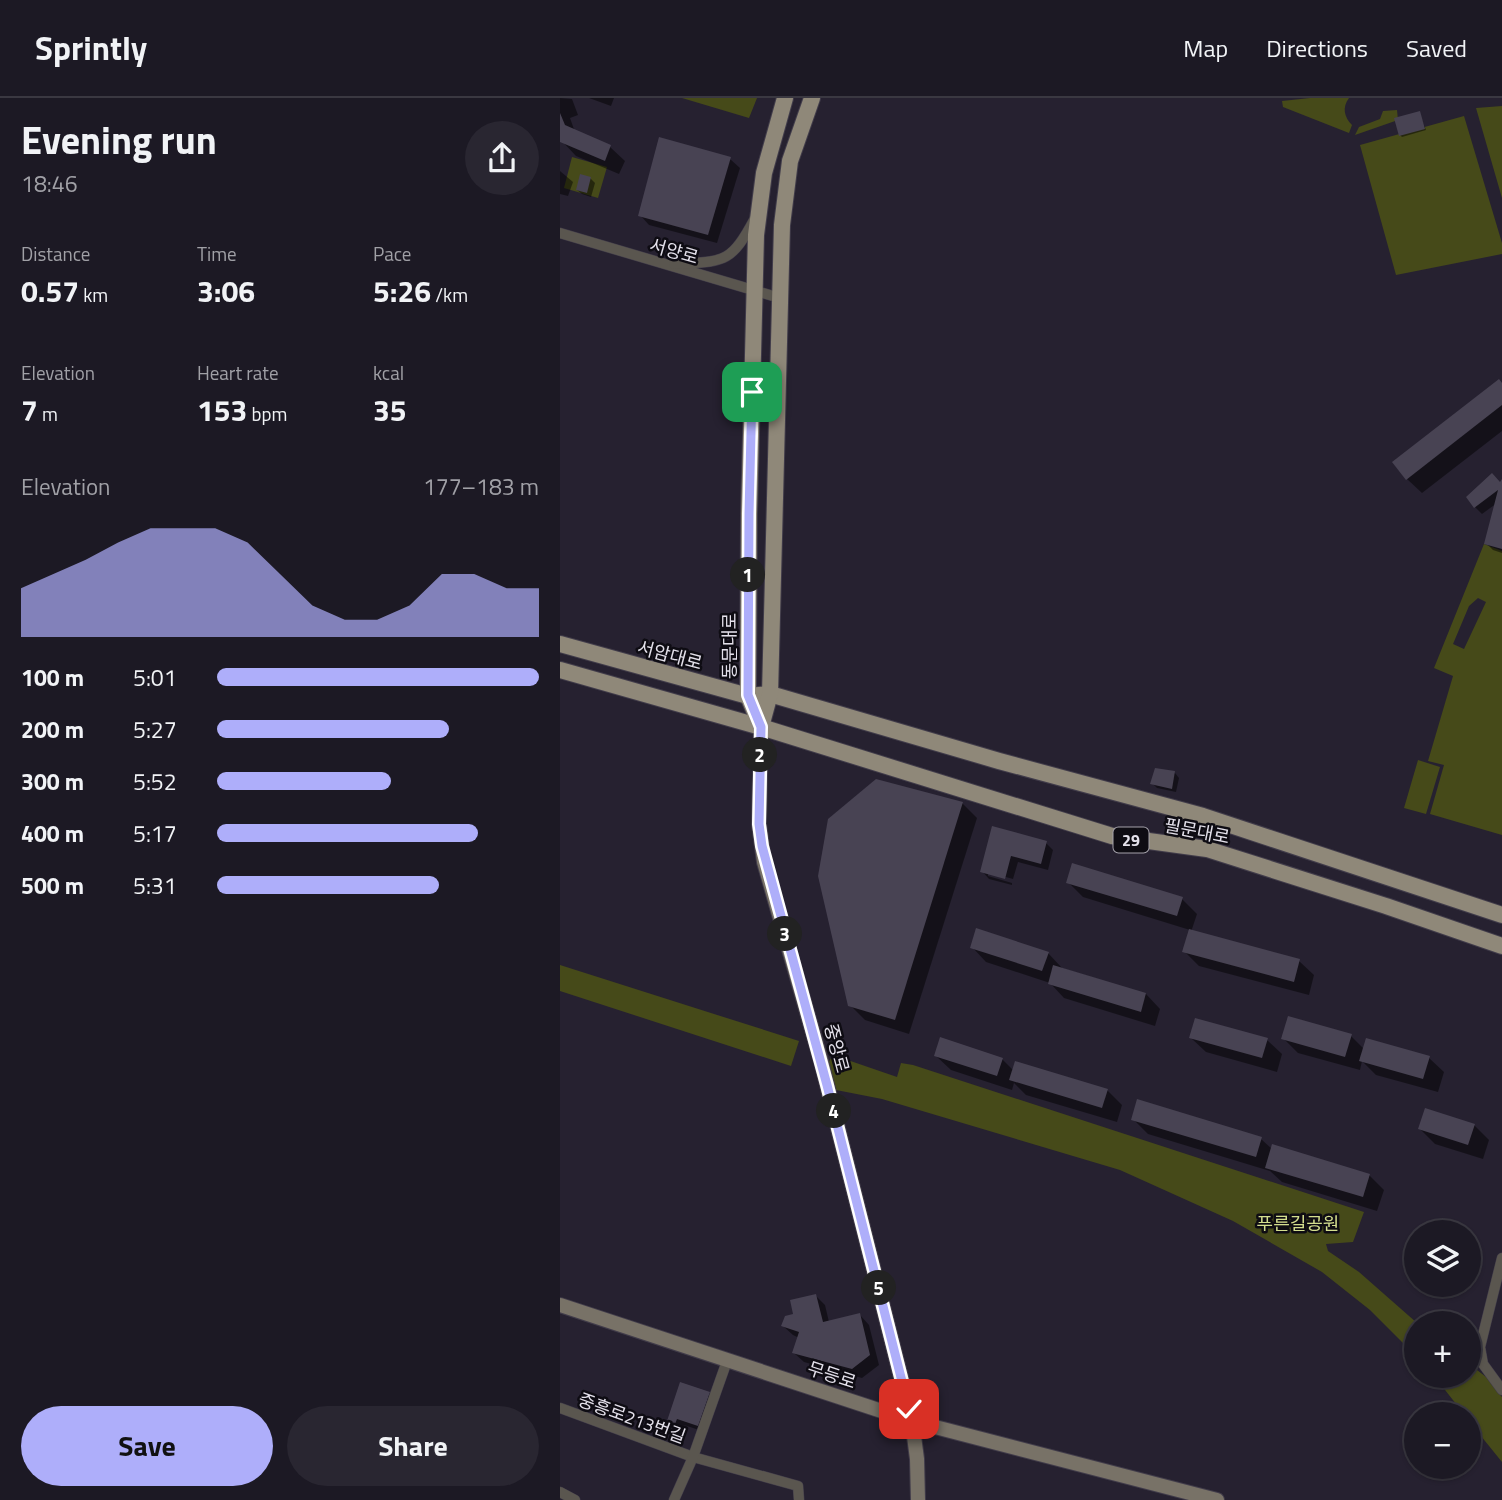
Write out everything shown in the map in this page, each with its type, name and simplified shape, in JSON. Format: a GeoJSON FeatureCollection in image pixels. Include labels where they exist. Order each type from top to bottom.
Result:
{"type":"FeatureCollection","features":[{"type":"Feature","properties":{"kind":"main road","name":"동문대로"},"geometry":{"type":"LineString","coordinates":[[761,727],[748,695],[749,514],[758,213],[764,173],[785,98]]}},
{"type":"Feature","properties":{"kind":"main road"},"geometry":{"type":"LineString","coordinates":[[560,670],[761,727],[771,694],[782,225],[793,149],[812,98]]}},
{"type":"Feature","properties":{"kind":"main road","name":"서암대로"},"geometry":{"type":"LineString","coordinates":[[560,644],[748,695],[771,694]]}},
{"type":"Feature","properties":{"kind":"main road","name":"필문대로"},"geometry":{"type":"LineString","coordinates":[[771,694],[999,761],[1203,816],[1502,915]]}},
{"type":"Feature","properties":{"kind":"main road","name":"필문대로"},"geometry":{"type":"LineString","coordinates":[[761,727],[1112,836],[1207,849],[1502,946]]}},
{"type":"Feature","properties":{"kind":"main road","name":"중앙로"},"geometry":{"type":"LineString","coordinates":[[761,727],[759,824],[764,862],[819,1055],[912,1421],[917,1459],[918,1500]]}},
{"type":"Feature","properties":{"kind":"main road","name":"무등로"},"geometry":{"type":"LineString","coordinates":[[560,1306],[912,1421],[1217,1500]]}},
{"type":"Feature","properties":{"kind":"street"},"geometry":{"type":"LineString","coordinates":[[665,265],[715,261],[731,254],[741,244],[758,213]]}},
{"type":"Feature","properties":{"kind":"street","name":"서양로"},"geometry":{"type":"LineString","coordinates":[[560,233],[780,298]]}},
{"type":"Feature","properties":{"kind":"street"},"geometry":{"type":"LineString","coordinates":[[1502,1258],[1480,1347],[1481,1360],[1502,1390]]}},
{"type":"Feature","properties":{"kind":"street"},"geometry":{"type":"LineString","coordinates":[[674,1500],[693,1457],[727,1361]]}},
{"type":"Feature","properties":{"kind":"street","name":"중흥로213번길"},"geometry":{"type":"LineString","coordinates":[[560,1408],[693,1457],[798,1486],[799,1500]]}},
{"type":"Feature","properties":{"kind":"street"},"geometry":{"type":"LineString","coordinates":[[560,1492],[575,1500]]}},
{"type":"Feature","properties":{"kind":"green space"},"geometry":{"type":"Polygon","coordinates":[[[682,98],[757,98],[749,118],[682,98]]]}},
{"type":"Feature","properties":{"kind":"green space"},"geometry":{"type":"Polygon","coordinates":[[[1349,98],[1345,108],[1347,119],[1352,125],[1349,133],[1283,107],[1282,101],[1349,98]]]}},
{"type":"Feature","properties":{"kind":"green space"},"geometry":{"type":"Polygon","coordinates":[[[1502,106],[1502,198],[1476,108],[1502,106]]]}},
{"type":"Feature","properties":{"kind":"green space"},"geometry":{"type":"Polygon","coordinates":[[[1397,110],[1398,120],[1355,135],[1359,127],[1380,119],[1383,111],[1397,110]]]}},
{"type":"Feature","properties":{"kind":"green space"},"geometry":{"type":"Polygon","coordinates":[[[1464,116],[1502,243],[1502,254],[1396,275],[1360,145],[1464,116]]]}},
{"type":"Feature","properties":{"kind":"green space"},"geometry":{"type":"Polygon","coordinates":[[[572,157],[607,167],[598,198],[564,188],[572,157]]]}},
{"type":"Feature","properties":{"kind":"green space"},"geometry":{"type":"Polygon","coordinates":[[[1484,544],[1502,551],[1502,835],[1430,814],[1444,765],[1428,761],[1453,676],[1434,668],[1484,544]],[[1478,598],[1469,606],[1453,644],[1464,649],[1486,602],[1478,598]]]}},
{"type":"Feature","properties":{"kind":"green space"},"geometry":{"type":"Polygon","coordinates":[[[1418,760],[1440,767],[1426,814],[1404,808],[1418,760]]]}},
{"type":"Feature","properties":{"kind":"green space"},"geometry":{"type":"Polygon","coordinates":[[[560,965],[799,1041],[791,1066],[560,991],[560,965]]]}},
{"type":"Feature","properties":{"kind":"green space","name":"푸른길공원"},"geometry":{"type":"Polygon","coordinates":[[[833,1055],[897,1077],[901,1063],[913,1065],[1364,1212],[1353,1242],[1326,1244],[1328,1251],[1359,1272],[1404,1312],[1404,1344],[1370,1310],[1322,1272],[1233,1221],[1120,1170],[882,1099],[831,1089],[828,1063],[833,1055]]]}},
{"type":"Feature","properties":{"kind":"green space"},"geometry":{"type":"Polygon","coordinates":[[[1481,1373],[1502,1397],[1502,1462],[1481,1436],[1481,1402],[1455,1402],[1443,1388],[1481,1388],[1481,1373]]]}},
{"type":"Feature","properties":{"kind":"building"},"geometry":{"type":"Polygon","coordinates":[[[1420,111],[1425,129],[1399,136],[1394,118],[1420,111]]]}},
{"type":"Feature","properties":{"kind":"building"},"geometry":{"type":"Polygon","coordinates":[[[560,113],[565,125],[611,145],[605,161],[560,142],[560,113]]]}},
{"type":"Feature","properties":{"kind":"building"},"geometry":{"type":"Polygon","coordinates":[[[659,137],[731,157],[708,235],[638,216],[659,137]]]}},
{"type":"Feature","properties":{"kind":"building"},"geometry":{"type":"Polygon","coordinates":[[[580,174],[591,177],[587,193],[576,190],[580,174]]]}},
{"type":"Feature","properties":{"kind":"building"},"geometry":{"type":"Polygon","coordinates":[[[1499,379],[1502,383],[1502,405],[1406,480],[1392,462],[1499,379]]]}},
{"type":"Feature","properties":{"kind":"building"},"geometry":{"type":"Polygon","coordinates":[[[1492,473],[1500,482],[1502,479],[1502,549],[1484,544],[1498,490],[1474,508],[1466,497],[1492,473]]]}},
{"type":"Feature","properties":{"kind":"building"},"geometry":{"type":"Polygon","coordinates":[[[1155,768],[1175,771],[1172,789],[1150,784],[1155,768]]]}},
{"type":"Feature","properties":{"kind":"building"},"geometry":{"type":"Polygon","coordinates":[[[876,779],[963,802],[895,1020],[848,1006],[818,876],[828,819],[876,779]]]}},
{"type":"Feature","properties":{"kind":"building"},"geometry":{"type":"Polygon","coordinates":[[[992,826],[1047,841],[1041,864],[1011,856],[1005,879],[980,872],[992,826]]]}},
{"type":"Feature","properties":{"kind":"building"},"geometry":{"type":"Polygon","coordinates":[[[1072,863],[1183,897],[1177,916],[1066,883],[1072,863]]]}},
{"type":"Feature","properties":{"kind":"building"},"geometry":{"type":"Polygon","coordinates":[[[976,928],[1049,952],[1042,971],[970,948],[976,928]]]}},
{"type":"Feature","properties":{"kind":"building"},"geometry":{"type":"Polygon","coordinates":[[[1189,929],[1300,959],[1294,982],[1182,952],[1189,929]]]}},
{"type":"Feature","properties":{"kind":"building"},"geometry":{"type":"Polygon","coordinates":[[[1053,965],[1146,993],[1141,1012],[1048,984],[1053,965]]]}},
{"type":"Feature","properties":{"kind":"building"},"geometry":{"type":"Polygon","coordinates":[[[1288,1016],[1352,1034],[1345,1057],[1281,1039],[1288,1016]]]}},
{"type":"Feature","properties":{"kind":"building"},"geometry":{"type":"Polygon","coordinates":[[[1195,1018],[1268,1038],[1262,1058],[1189,1038],[1195,1018]]]}},
{"type":"Feature","properties":{"kind":"building"},"geometry":{"type":"Polygon","coordinates":[[[940,1037],[1003,1058],[997,1076],[934,1056],[940,1037]]]}},
{"type":"Feature","properties":{"kind":"building"},"geometry":{"type":"Polygon","coordinates":[[[1366,1038],[1430,1056],[1423,1079],[1359,1061],[1366,1038]]]}},
{"type":"Feature","properties":{"kind":"building"},"geometry":{"type":"Polygon","coordinates":[[[1015,1061],[1108,1089],[1102,1108],[1009,1080],[1015,1061]]]}},
{"type":"Feature","properties":{"kind":"building"},"geometry":{"type":"Polygon","coordinates":[[[1137,1099],[1262,1137],[1256,1157],[1131,1120],[1137,1099]]]}},
{"type":"Feature","properties":{"kind":"building"},"geometry":{"type":"Polygon","coordinates":[[[1425,1108],[1475,1124],[1468,1145],[1418,1129],[1425,1108]]]}},
{"type":"Feature","properties":{"kind":"building"},"geometry":{"type":"Polygon","coordinates":[[[1272,1144],[1370,1174],[1363,1197],[1265,1168],[1272,1144]]]}},
{"type":"Feature","properties":{"kind":"building"},"geometry":{"type":"Polygon","coordinates":[[[816,1294],[823,1322],[860,1313],[870,1355],[852,1369],[792,1353],[799,1332],[781,1326],[785,1316],[793,1314],[790,1300],[816,1294]]]}},
{"type":"Feature","properties":{"kind":"building"},"geometry":{"type":"Polygon","coordinates":[[[680,1382],[710,1392],[698,1426],[677,1419],[675,1424],[667,1421],[680,1382]]]}},
{"type":"Feature","properties":{"kind":"route"},"geometry":{"type":"LineString","coordinates":[[752,392],[748,695],[761,727],[759,824],[764,862],[827,1085],[909,1409]]}}]}
